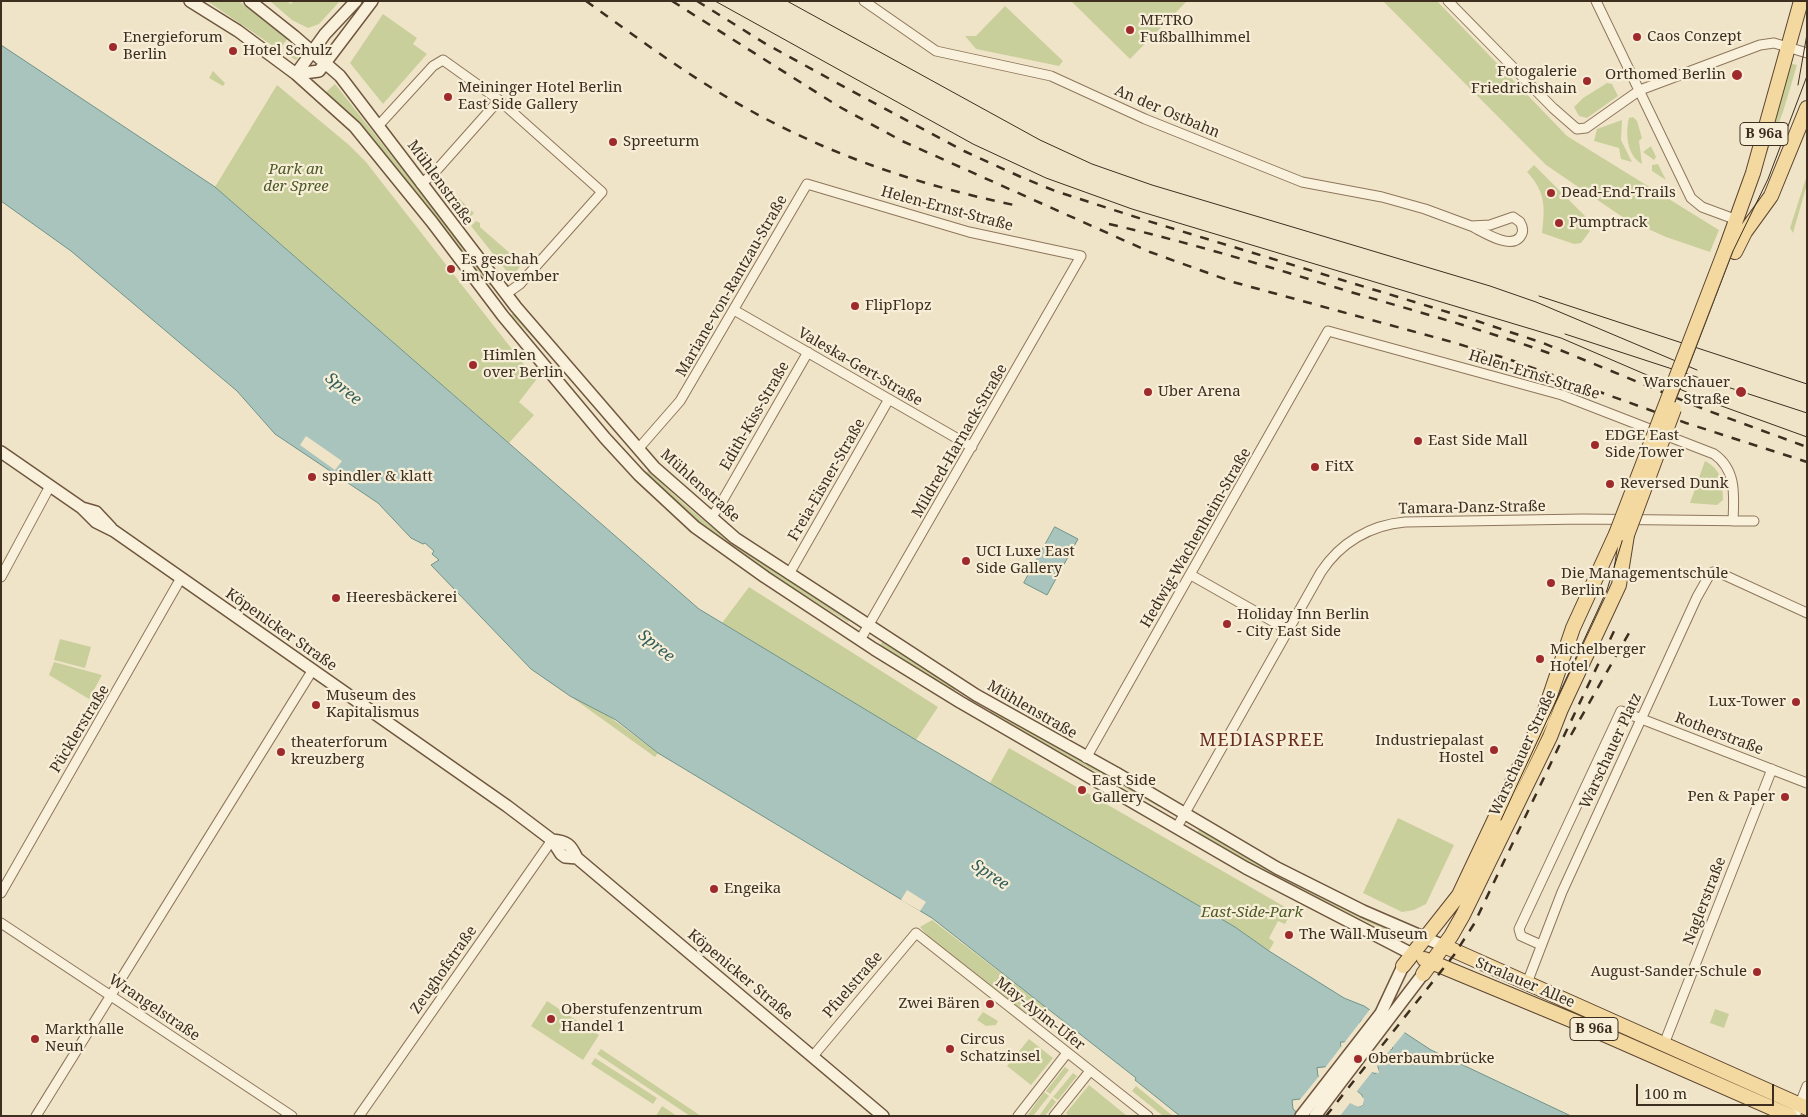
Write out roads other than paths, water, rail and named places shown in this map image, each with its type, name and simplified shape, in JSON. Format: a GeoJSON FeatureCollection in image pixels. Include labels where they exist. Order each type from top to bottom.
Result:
{"type":"FeatureCollection","features":[{"type":"Feature","properties":{"kind":"main road","name":"Mühlenstraße"},"geometry":{"type":"LineString","coordinates":[[190,1],[228,25],[296,74],[340,110],[369,142],[494,304],[626,461],[695,527],[860,640],[960,702],[1326,911],[1412,954]]}},
{"type":"Feature","properties":{"kind":"main road","name":"Mühlenstraße"},"geometry":{"type":"LineString","coordinates":[[250,1],[340,76],[379,125],[420,184],[506,294],[655,468],[734,538],[980,698],[1185,813],[1277,868],[1364,911],[1444,946]]}},
{"type":"Feature","properties":{"kind":"main road"},"geometry":{"type":"LineString","coordinates":[[296,74],[312,51],[356,1]]}},
{"type":"Feature","properties":{"kind":"main road"},"geometry":{"type":"LineString","coordinates":[[296,74],[319,71],[372,1]]}},
{"type":"Feature","properties":{"kind":"main road","name":"B 96a"},"geometry":{"type":"LineString","coordinates":[[1622,535],[1730,250],[1801,1]]}},
{"type":"Feature","properties":{"kind":"main road","name":"B 96a"},"geometry":{"type":"LineString","coordinates":[[1730,250],[1764,207],[1778,183],[1807,108]]}},
{"type":"Feature","properties":{"kind":"main road"},"geometry":{"type":"LineString","coordinates":[[1737,220],[1751,224]]}},
{"type":"Feature","properties":{"kind":"main road"},"geometry":{"type":"LineString","coordinates":[[494,304],[506,294]]}},
{"type":"Feature","properties":{"kind":"main road","name":"Mühlenstraße"},"geometry":{"type":"LineString","coordinates":[[626,461],[639,448]]}},
{"type":"Feature","properties":{"kind":"main road","name":"Köpenicker Straße"},"geometry":{"type":"LineString","coordinates":[[1,452],[82,508],[94,521],[114,531],[552,840],[557,851],[565,857],[577,858],[883,1116]]}},
{"type":"Feature","properties":{"kind":"main road","name":"Warschauer Straße"},"geometry":{"type":"LineString","coordinates":[[1426,937],[1459,895],[1538,726],[1573,628],[1622,535]]}},
{"type":"Feature","properties":{"kind":"main road","name":"Warschauer Straße"},"geometry":{"type":"LineString","coordinates":[[1423,974],[1444,946],[1463,915],[1505,832],[1617,591],[1623,571],[1622,535]]}},
{"type":"Feature","properties":{"kind":"main road","name":"B 96a"},"geometry":{"type":"LineString","coordinates":[[1403,966],[1426,937]]}},
{"type":"Feature","properties":{"kind":"main road","name":"Stralauer Allee"},"geometry":{"type":"LineString","coordinates":[[1444,946],[1664,1044],[1800,1109]]}},
{"type":"Feature","properties":{"kind":"main road","name":"Stralauer Allee"},"geometry":{"type":"LineString","coordinates":[[1412,954],[1576,1022],[1790,1116]]}},
{"type":"Feature","properties":{"kind":"main road"},"geometry":{"type":"LineString","coordinates":[[1315,1116],[1386,1016],[1403,966]]}},
{"type":"Feature","properties":{"kind":"main road"},"geometry":{"type":"LineString","coordinates":[[1301,1116],[1423,974]]}},
{"type":"Feature","properties":{"kind":"street"},"geometry":{"type":"LineString","coordinates":[[1448,1],[1577,129],[1582,129],[1640,90],[1760,44],[1771,43],[1807,53]]}},
{"type":"Feature","properties":{"kind":"street"},"geometry":{"type":"LineString","coordinates":[[1596,1],[1691,198],[1702,207],[1737,220]]}},
{"type":"Feature","properties":{"kind":"street","name":"An der Ostbahn"},"geometry":{"type":"LineString","coordinates":[[867,2],[936,51],[1051,76],[1139,116],[1293,179],[1400,202],[1471,226],[1508,242],[1516,240],[1523,230],[1520,222],[1513,217],[1490,225],[1471,226]]}},
{"type":"Feature","properties":{"kind":"street"},"geometry":{"type":"LineString","coordinates":[[379,125],[434,66],[443,60],[500,100],[602,192],[520,284],[506,294]]}},
{"type":"Feature","properties":{"kind":"street"},"geometry":{"type":"LineString","coordinates":[[420,184],[435,172],[500,100]]}},
{"type":"Feature","properties":{"kind":"street","name":"Helen-Ernst-Straße"},"geometry":{"type":"LineString","coordinates":[[807,184],[958,229],[1081,256]]}},
{"type":"Feature","properties":{"kind":"street","name":"Mariane-von-Rantzau-Straße"},"geometry":{"type":"LineString","coordinates":[[680,402],[807,184]]}},
{"type":"Feature","properties":{"kind":"street","name":"Mildred-Harnack-Straße"},"geometry":{"type":"LineString","coordinates":[[860,640],[1081,256]]}},
{"type":"Feature","properties":{"kind":"street","name":"Valeska-Gert-Straße"},"geometry":{"type":"LineString","coordinates":[[734,310],[972,447]]}},
{"type":"Feature","properties":{"kind":"street","name":"Helen-Ernst-Straße"},"geometry":{"type":"LineString","coordinates":[[1328,331],[1562,395],[1714,454],[1723,460],[1732,477],[1733,521]]}},
{"type":"Feature","properties":{"kind":"street","name":"Hedwig-Wachenheim-Straße"},"geometry":{"type":"LineString","coordinates":[[1086,758],[1328,331]]}},
{"type":"Feature","properties":{"kind":"street","name":"Edith-Kiss-Straße"},"geometry":{"type":"LineString","coordinates":[[710,518],[720,506],[808,352]]}},
{"type":"Feature","properties":{"kind":"street","name":"Freia-Eisner-Straße"},"geometry":{"type":"LineString","coordinates":[[788,574],[888,399]]}},
{"type":"Feature","properties":{"kind":"street","name":"Mühlenstraße"},"geometry":{"type":"LineString","coordinates":[[639,448],[680,402]]}},
{"type":"Feature","properties":{"kind":"street"},"geometry":{"type":"LineString","coordinates":[[1,577],[50,486]]}},
{"type":"Feature","properties":{"kind":"street","name":"Tamara-Danz-Straße"},"geometry":{"type":"LineString","coordinates":[[1177,827],[1321,572],[1331,559],[1354,539],[1388,524],[1405,522],[1583,519],[1754,521]]}},
{"type":"Feature","properties":{"kind":"street","name":"Warschauer Platz"},"geometry":{"type":"LineString","coordinates":[[1527,983],[1562,892],[1697,597],[1713,572],[1807,613]]}},
{"type":"Feature","properties":{"kind":"street"},"geometry":{"type":"LineString","coordinates":[[1191,575],[1288,630]]}},
{"type":"Feature","properties":{"kind":"street","name":"Pücklerstraße"},"geometry":{"type":"LineString","coordinates":[[1,893],[181,578]]}},
{"type":"Feature","properties":{"kind":"street"},"geometry":{"type":"LineString","coordinates":[[36,1116],[312,670]]}},
{"type":"Feature","properties":{"kind":"street","name":"Warschauer Platz"},"geometry":{"type":"LineString","coordinates":[[1541,946],[1521,936],[1519,929],[1621,711]]}},
{"type":"Feature","properties":{"kind":"street","name":"Rotherstraße"},"geometry":{"type":"LineString","coordinates":[[1621,711],[1807,783]]}},
{"type":"Feature","properties":{"kind":"street","name":"Naglerstraße"},"geometry":{"type":"LineString","coordinates":[[1664,1044],[1772,769]]}},
{"type":"Feature","properties":{"kind":"street","name":"Zeughofstraße"},"geometry":{"type":"LineString","coordinates":[[359,1116],[552,840]]}},
{"type":"Feature","properties":{"kind":"street","name":"Wrangelstraße"},"geometry":{"type":"LineString","coordinates":[[1,923],[292,1116]]}},
{"type":"Feature","properties":{"kind":"street","name":"Pfuelstraße"},"geometry":{"type":"LineString","coordinates":[[813,1056],[916,933]]}},
{"type":"Feature","properties":{"kind":"street","name":"May-Ayim-Ufer"},"geometry":{"type":"LineString","coordinates":[[916,933],[1148,1116]]}},
{"type":"Feature","properties":{"kind":"street"},"geometry":{"type":"LineString","coordinates":[[1018,1116],[1067,1053]]}},
{"type":"Feature","properties":{"kind":"street"},"geometry":{"type":"LineString","coordinates":[[1054,1116],[1090,1070]]}},
{"type":"Feature","properties":{"kind":"street"},"geometry":{"type":"LineString","coordinates":[[1800,1109],[1807,1086]]}},
{"type":"Feature","properties":{"kind":"water","name":"Spree"},"geometry":{"type":"Polygon","coordinates":[[[1,45],[215,187],[699,609],[916,740],[1235,927],[1269,951],[1344,998],[1364,1006],[1431,1050],[1571,1116],[1322,1116],[1300,1099],[1292,1100],[1293,1109],[1301,1116],[1180,1116],[1135,1080],[1136,1078],[932,918],[658,753],[616,720],[570,696],[531,669],[431,565],[439,560],[432,554],[434,551],[425,543],[423,544],[411,538],[378,503],[275,434],[237,391],[71,251],[1,201],[1,45]],[[1362,1020],[1360,1023],[1391,1050],[1393,1048],[1362,1020]],[[1341,1042],[1341,1046],[1375,1074],[1379,1068],[1345,1042],[1341,1042]],[[1326,1067],[1317,1068],[1318,1076],[1358,1107],[1363,1105],[1362,1095],[1326,1067]]]}},
{"type":"Feature","properties":{"kind":"water"},"geometry":{"type":"Polygon","coordinates":[[[1055,527],[1078,539],[1047,595],[1024,583],[1055,527]]]}},
{"type":"Feature","properties":{"kind":"tram line"},"geometry":{"type":"LineString","coordinates":[[715,1],[973,144],[1046,178],[1132,209],[1561,338],[1705,400],[1807,437]]}},
{"type":"Feature","properties":{"kind":"tram line"},"geometry":{"type":"LineString","coordinates":[[787,1],[1040,140],[1092,164],[1152,185],[1490,286],[1536,302],[1697,370]]}},
{"type":"Feature","properties":{"kind":"tram line"},"geometry":{"type":"LineString","coordinates":[[1798,85],[1807,34]]}},
{"type":"Feature","properties":{"kind":"tram line"},"geometry":{"type":"LineString","coordinates":[[1501,820],[1607,590],[1624,535],[1733,251],[1768,179],[1807,76]]}},
{"type":"Feature","properties":{"kind":"tram line"},"geometry":{"type":"LineString","coordinates":[[1539,296],[1807,384]]}},
{"type":"Feature","properties":{"kind":"tram line"},"geometry":{"type":"LineString","coordinates":[[1565,334],[1807,413]]}},
{"type":"Feature","properties":{"kind":"railway"},"geometry":{"type":"LineString","coordinates":[[586,1],[688,73],[731,100],[785,128],[850,157],[883,169],[950,190],[1019,206]]}},
{"type":"Feature","properties":{"kind":"railway"},"geometry":{"type":"LineString","coordinates":[[672,1],[838,106],[902,141],[1150,252],[1233,282],[1508,359],[1686,423],[1807,462]]}},
{"type":"Feature","properties":{"kind":"railway"},"geometry":{"type":"LineString","coordinates":[[697,1],[766,44],[964,151],[1055,191],[1543,343],[1706,410],[1807,447]]}},
{"type":"Feature","properties":{"kind":"railway"},"geometry":{"type":"LineString","coordinates":[[1109,224],[1263,265],[1482,331],[1557,356]]}},
{"type":"Feature","properties":{"kind":"railway"},"geometry":{"type":"LineString","coordinates":[[1326,1116],[1454,955],[1474,924],[1616,627]]}},
{"type":"Feature","properties":{"kind":"railway"},"geometry":{"type":"LineString","coordinates":[[1571,735],[1629,633]]}},
{"type":"Feature","properties":{"kind":"place","name":"METRO Fußballhimmel"},"geometry":{"type":"Point","coordinates":[1130,30]}},
{"type":"Feature","properties":{"kind":"place","name":"Caos Conzept"},"geometry":{"type":"Point","coordinates":[1637,37]}},
{"type":"Feature","properties":{"kind":"place","name":"Energieforum Berlin"},"geometry":{"type":"Point","coordinates":[113,47]}},
{"type":"Feature","properties":{"kind":"place","name":"Hotel Schulz"},"geometry":{"type":"Point","coordinates":[233,51]}},
{"type":"Feature","properties":{"kind":"place","name":"Orthomed Berlin"},"geometry":{"type":"Point","coordinates":[1737,75]}},
{"type":"Feature","properties":{"kind":"place","name":"Fotogalerie Friedrichshain"},"geometry":{"type":"Point","coordinates":[1587,81]}},
{"type":"Feature","properties":{"kind":"place","name":"Meininger Hotel Berlin East Side Gallery"},"geometry":{"type":"Point","coordinates":[448,97]}},
{"type":"Feature","properties":{"kind":"place","name":"Spreeturm"},"geometry":{"type":"Point","coordinates":[613,142]}},
{"type":"Feature","properties":{"kind":"place","name":"Dead-End-Trails"},"geometry":{"type":"Point","coordinates":[1551,193]}},
{"type":"Feature","properties":{"kind":"place","name":"Pumptrack"},"geometry":{"type":"Point","coordinates":[1559,223]}},
{"type":"Feature","properties":{"kind":"place","name":"Es geschah im November"},"geometry":{"type":"Point","coordinates":[451,269]}},
{"type":"Feature","properties":{"kind":"place","name":"FlipFlopz"},"geometry":{"type":"Point","coordinates":[855,306]}},
{"type":"Feature","properties":{"kind":"place","name":"Himlen over Berlin"},"geometry":{"type":"Point","coordinates":[473,365]}},
{"type":"Feature","properties":{"kind":"place","name":"Uber Arena"},"geometry":{"type":"Point","coordinates":[1148,392]}},
{"type":"Feature","properties":{"kind":"place","name":"Warschauer Straße"},"geometry":{"type":"Point","coordinates":[1741,392]}},
{"type":"Feature","properties":{"kind":"place","name":"East Side Mall"},"geometry":{"type":"Point","coordinates":[1418,441]}},
{"type":"Feature","properties":{"kind":"place","name":"EDGE East Side Tower"},"geometry":{"type":"Point","coordinates":[1595,445]}},
{"type":"Feature","properties":{"kind":"place","name":"FitX"},"geometry":{"type":"Point","coordinates":[1315,467]}},
{"type":"Feature","properties":{"kind":"place","name":"spindler & klatt"},"geometry":{"type":"Point","coordinates":[312,477]}},
{"type":"Feature","properties":{"kind":"place","name":"Reversed Dunk"},"geometry":{"type":"Point","coordinates":[1610,484]}},
{"type":"Feature","properties":{"kind":"place","name":"UCI Luxe East Side Gallery"},"geometry":{"type":"Point","coordinates":[966,561]}},
{"type":"Feature","properties":{"kind":"place","name":"Die Managementschule Berlin"},"geometry":{"type":"Point","coordinates":[1551,583]}},
{"type":"Feature","properties":{"kind":"place","name":"Heeresbäckerei"},"geometry":{"type":"Point","coordinates":[336,598]}},
{"type":"Feature","properties":{"kind":"place","name":"Holiday Inn Berlin - City East Side"},"geometry":{"type":"Point","coordinates":[1227,624]}},
{"type":"Feature","properties":{"kind":"place","name":"Michelberger Hotel"},"geometry":{"type":"Point","coordinates":[1540,659]}},
{"type":"Feature","properties":{"kind":"place","name":"Lux-Tower"},"geometry":{"type":"Point","coordinates":[1796,702]}},
{"type":"Feature","properties":{"kind":"place","name":"Museum des Kapitalismus"},"geometry":{"type":"Point","coordinates":[316,705]}},
{"type":"Feature","properties":{"kind":"place","name":"Industriepalast Hostel"},"geometry":{"type":"Point","coordinates":[1494,750]}},
{"type":"Feature","properties":{"kind":"place","name":"theaterforum kreuzberg"},"geometry":{"type":"Point","coordinates":[281,752]}},
{"type":"Feature","properties":{"kind":"place","name":"East Side Gallery"},"geometry":{"type":"Point","coordinates":[1082,790]}},
{"type":"Feature","properties":{"kind":"place","name":"Pen & Paper"},"geometry":{"type":"Point","coordinates":[1785,797]}},
{"type":"Feature","properties":{"kind":"place","name":"Engeika"},"geometry":{"type":"Point","coordinates":[714,889]}},
{"type":"Feature","properties":{"kind":"place","name":"The Wall Museum"},"geometry":{"type":"Point","coordinates":[1289,935]}},
{"type":"Feature","properties":{"kind":"place","name":"August-Sander-Schule"},"geometry":{"type":"Point","coordinates":[1757,972]}},
{"type":"Feature","properties":{"kind":"place","name":"Zwei Bären"},"geometry":{"type":"Point","coordinates":[990,1004]}},
{"type":"Feature","properties":{"kind":"place","name":"Oberstufenzentrum Handel 1"},"geometry":{"type":"Point","coordinates":[551,1019]}},
{"type":"Feature","properties":{"kind":"place","name":"Markthalle Neun"},"geometry":{"type":"Point","coordinates":[35,1039]}},
{"type":"Feature","properties":{"kind":"place","name":"Circus Schatzinsel"},"geometry":{"type":"Point","coordinates":[950,1049]}},
{"type":"Feature","properties":{"kind":"place","name":"Oberbaumbrücke"},"geometry":{"type":"Point","coordinates":[1358,1059]}},
{"type":"Feature","properties":{"kind":"district","name":"MEDIASPREE"},"geometry":{"type":"Point","coordinates":[1262,741]}},
{"type":"Feature","properties":{"kind":"park label","name":"Park an der Spree"},"geometry":{"type":"Point","coordinates":[296,178]}},
{"type":"Feature","properties":{"kind":"park label","name":"East-Side-Park"},"geometry":{"type":"Point","coordinates":[1252,913]}}]}
